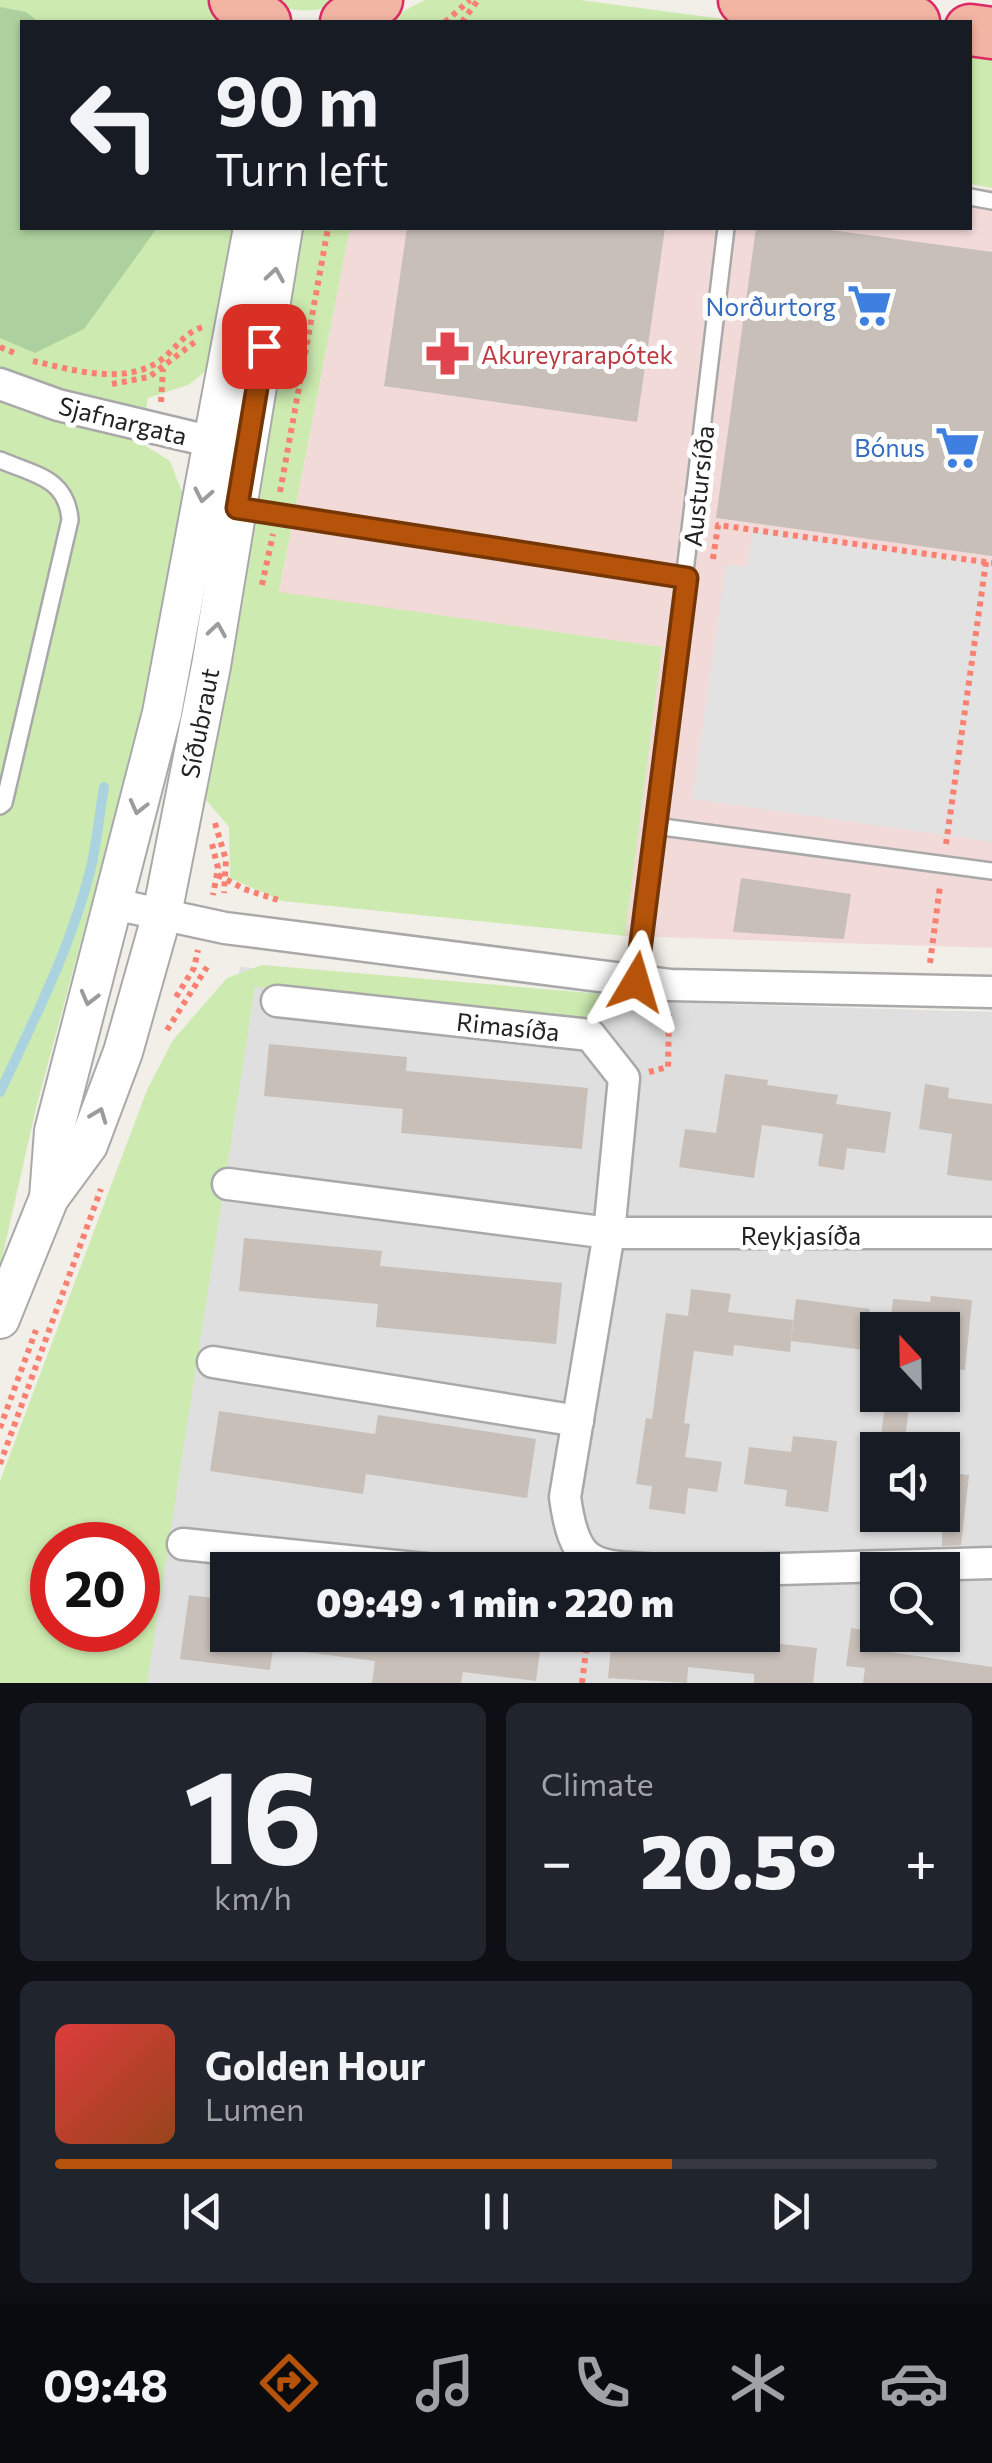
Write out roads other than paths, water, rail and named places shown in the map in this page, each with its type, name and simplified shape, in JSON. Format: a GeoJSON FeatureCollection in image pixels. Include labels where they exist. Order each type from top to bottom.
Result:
{"type":"FeatureCollection","features":[{"type":"Feature","properties":{"kind":"highway"},"geometry":{"type":"LineString","coordinates":[[350,20],[377,0]]}},
{"type":"Feature","properties":{"kind":"highway"},"geometry":{"type":"LineString","coordinates":[[744,0],[899,20]]}},
{"type":"Feature","properties":{"kind":"street","name":"Síðubraut"},"geometry":{"type":"LineString","coordinates":[[49,1198],[54,1130],[230,446],[253,230]]}},
{"type":"Feature","properties":{"kind":"street","name":"Síðubraut"},"geometry":{"type":"LineString","coordinates":[[244,335],[282,230]]}},
{"type":"Feature","properties":{"kind":"street","name":"Sjafnargata"},"geometry":{"type":"LineString","coordinates":[[8,373],[58,405],[230,446]]}},
{"type":"Feature","properties":{"kind":"street","name":"Síðubraut"},"geometry":{"type":"LineString","coordinates":[[0,1320],[49,1198],[88,1145],[123,1052],[162,914],[211,666],[237,508],[230,446]]}},
{"type":"Feature","properties":{"kind":"street"},"geometry":{"type":"LineString","coordinates":[[114,904],[225,928],[636,982],[992,992]]}},
{"type":"Feature","properties":{"kind":"street","name":"Rimasíða"},"geometry":{"type":"LineString","coordinates":[[277,1000],[590,1036],[624,1078],[609,1233]]}},
{"type":"Feature","properties":{"kind":"street"},"geometry":{"type":"LineString","coordinates":[[228,1184],[609,1233],[565,1497],[569,1526],[580,1552]]}},
{"type":"Feature","properties":{"kind":"street","name":"Reykjasíða"},"geometry":{"type":"LineString","coordinates":[[609,1233],[992,1233]]}},
{"type":"Feature","properties":{"kind":"street"},"geometry":{"type":"LineString","coordinates":[[212,1362],[578,1421]]}},
{"type":"Feature","properties":{"kind":"street"},"geometry":{"type":"LineString","coordinates":[[183,1544],[261,1552]]}},
{"type":"Feature","properties":{"kind":"street"},"geometry":{"type":"LineString","coordinates":[[780,1569],[992,1563]]}},
{"type":"Feature","properties":{"kind":"lane","name":"Austursíða"},"geometry":{"type":"LineString","coordinates":[[636,982],[726,230]]}},
{"type":"Feature","properties":{"kind":"lane"},"geometry":{"type":"LineString","coordinates":[[0,460],[59,486],[69,502],[70,520],[4,803],[0,806]]}},
{"type":"Feature","properties":{"kind":"lane"},"geometry":{"type":"LineString","coordinates":[[237,508],[687,578]]}},
{"type":"Feature","properties":{"kind":"lane"},"geometry":{"type":"LineString","coordinates":[[655,826],[992,871]]}},
{"type":"Feature","properties":{"kind":"waterway"},"geometry":{"type":"LineString","coordinates":[[0,1092],[75,922],[92,863],[104,787]]}},
{"type":"Feature","properties":{"kind":"place","name":"Norðurtorg"},"geometry":{"type":"Point","coordinates":[869,306]}},
{"type":"Feature","properties":{"kind":"place","name":"Akureyrarapótek"},"geometry":{"type":"Point","coordinates":[448,354]}},
{"type":"Feature","properties":{"kind":"place","name":"Bónus"},"geometry":{"type":"Point","coordinates":[958,447]}}]}
